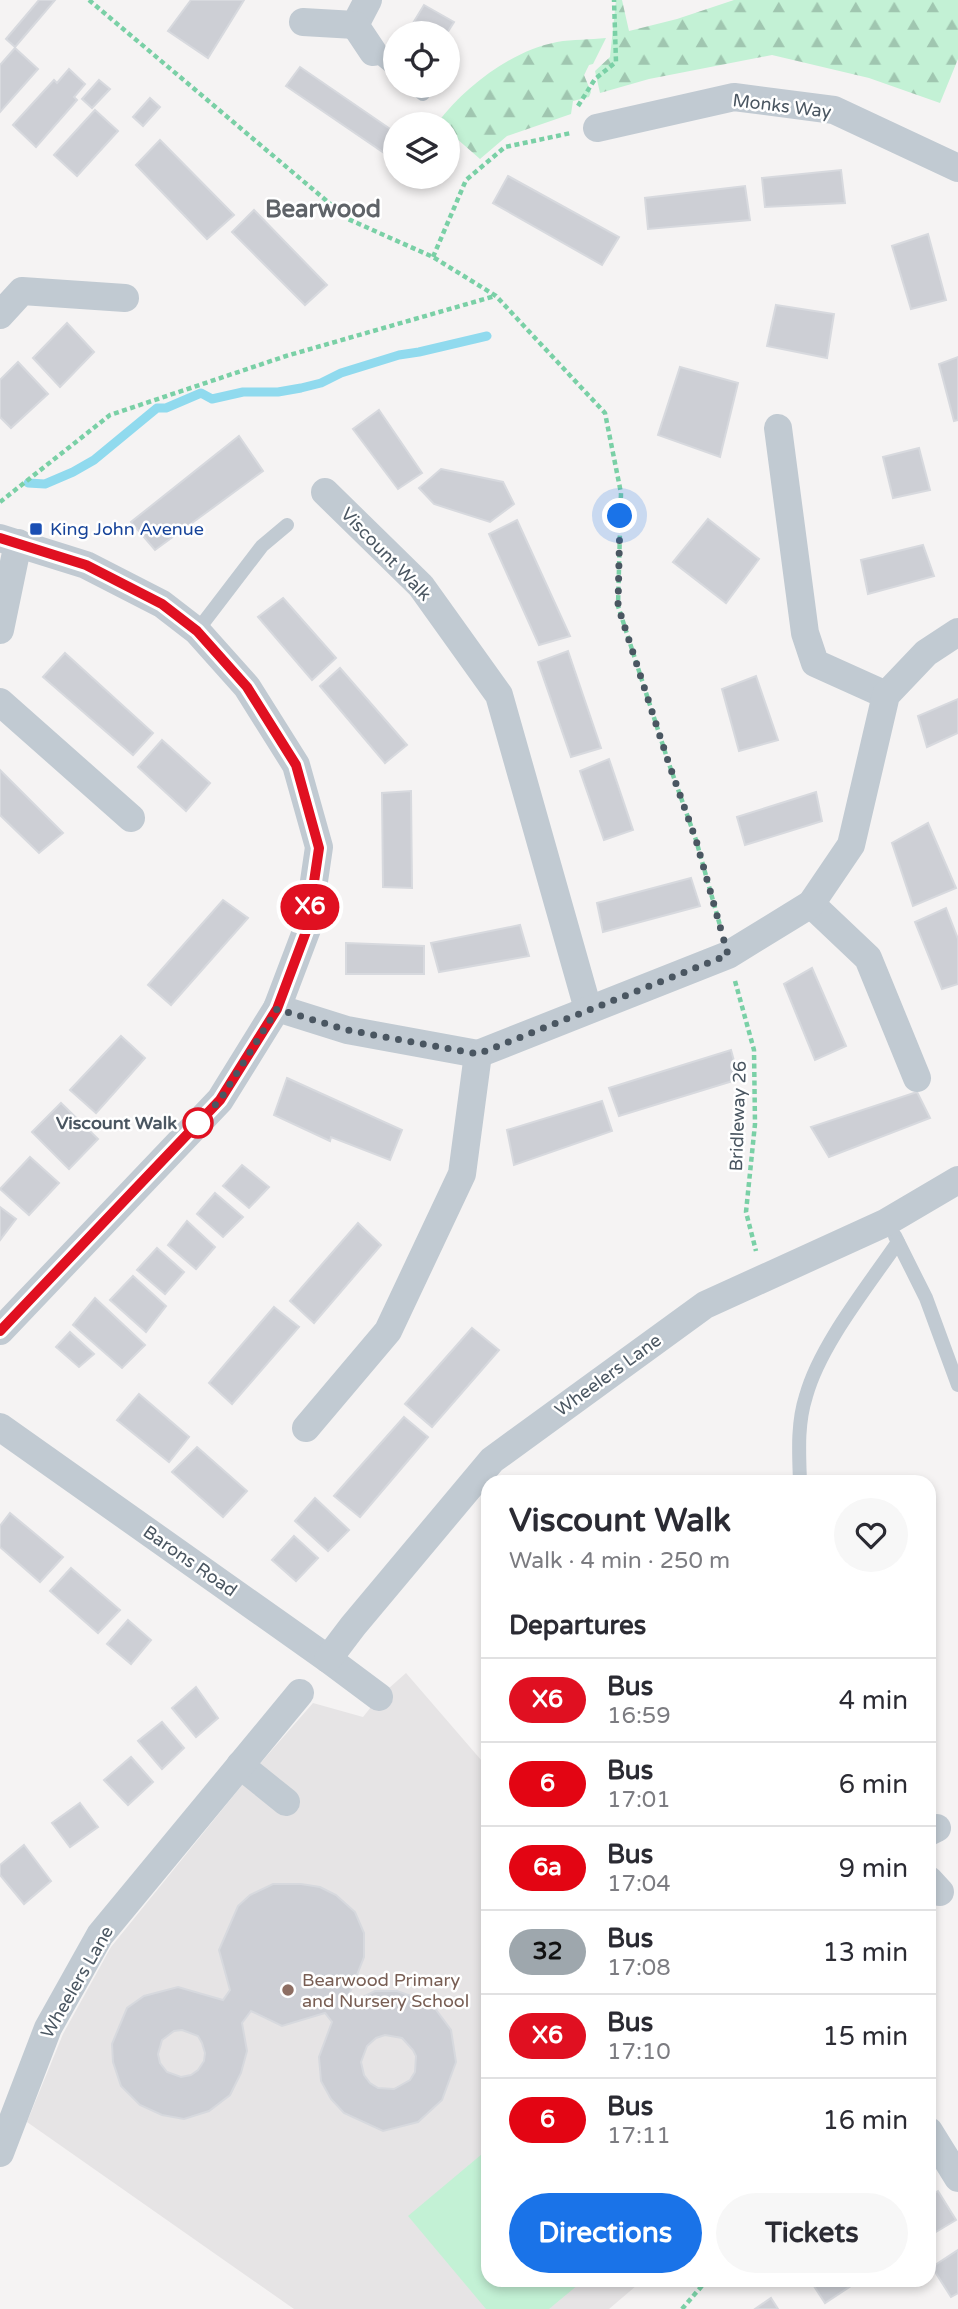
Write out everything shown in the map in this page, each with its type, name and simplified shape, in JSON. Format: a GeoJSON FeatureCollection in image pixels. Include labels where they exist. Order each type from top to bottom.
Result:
{"type":"FeatureCollection","features":[{"type":"Feature","properties":{"kind":"street"},"geometry":{"type":"LineString","coordinates":[[355,25],[368,0]]}},
{"type":"Feature","properties":{"kind":"street"},"geometry":{"type":"LineString","coordinates":[[303,22],[355,25]]}},
{"type":"Feature","properties":{"kind":"street"},"geometry":{"type":"LineString","coordinates":[[355,25],[373,52]]}},
{"type":"Feature","properties":{"kind":"street","name":"Monks Way"},"geometry":{"type":"LineString","coordinates":[[580,123],[734,97],[834,110],[958,168]]}},
{"type":"Feature","properties":{"kind":"street"},"geometry":{"type":"LineString","coordinates":[[0,315],[22,291],[125,298]]}},
{"type":"Feature","properties":{"kind":"street"},"geometry":{"type":"LineString","coordinates":[[778,428],[805,633],[815,663],[886,695]]}},
{"type":"Feature","properties":{"kind":"street","name":"Viscount Walk"},"geometry":{"type":"LineString","coordinates":[[326,492],[421,586],[499,695],[588,1009]]}},
{"type":"Feature","properties":{"kind":"street"},"geometry":{"type":"LineString","coordinates":[[0,630],[9,540],[86,565],[162,604],[197,631],[247,687],[296,765],[319,848],[307,929],[277,1009],[220,1100],[0,1331]]}},
{"type":"Feature","properties":{"kind":"street"},"geometry":{"type":"LineString","coordinates":[[277,1009],[347,1030],[478,1054],[728,955],[811,904],[851,845],[886,695],[926,653],[958,632]]}},
{"type":"Feature","properties":{"kind":"street"},"geometry":{"type":"LineString","coordinates":[[0,702],[131,818]]}},
{"type":"Feature","properties":{"kind":"street"},"geometry":{"type":"LineString","coordinates":[[811,904],[868,958],[917,1078]]}},
{"type":"Feature","properties":{"kind":"street"},"geometry":{"type":"LineString","coordinates":[[306,1428],[388,1331],[462,1174],[478,1054]]}},
{"type":"Feature","properties":{"kind":"street","name":"Wheelers Lane"},"geometry":{"type":"LineString","coordinates":[[328,1659],[492,1460],[705,1305],[762,1279],[893,1232],[958,1180]]}},
{"type":"Feature","properties":{"kind":"street","name":"Barons Road"},"geometry":{"type":"LineString","coordinates":[[0,1427],[379,1697]]}},
{"type":"Feature","properties":{"kind":"street","name":"Wheelers Lane"},"geometry":{"type":"LineString","coordinates":[[0,2153],[48,2028],[100,1935],[300,1693]]}},
{"type":"Feature","properties":{"kind":"street"},"geometry":{"type":"LineString","coordinates":[[240,1765],[286,1802]]}},
{"type":"Feature","properties":{"kind":"street"},"geometry":{"type":"LineString","coordinates":[[936,2151],[958,2178]]}},
{"type":"Feature","properties":{"kind":"lane"},"geometry":{"type":"LineString","coordinates":[[373,52],[383,60]]}},
{"type":"Feature","properties":{"kind":"lane"},"geometry":{"type":"LineString","coordinates":[[197,631],[261,546],[287,526]]}},
{"type":"Feature","properties":{"kind":"lane"},"geometry":{"type":"LineString","coordinates":[[893,1232],[926,1298],[958,1385]]}},
{"type":"Feature","properties":{"kind":"lane"},"geometry":{"type":"LineString","coordinates":[[800,1475],[799,1429],[806,1395],[830,1342],[893,1232]]}},
{"type":"Feature","properties":{"kind":"path","name":"Bridleway 26"},"geometry":{"type":"LineString","coordinates":[[89,0],[348,219],[433,257],[496,296],[605,413],[621,493],[618,606],[696,840],[754,1050],[755,1124],[746,1212],[762,1279]]}},
{"type":"Feature","properties":{"kind":"path"},"geometry":{"type":"LineString","coordinates":[[433,257],[466,180],[505,148],[567,134],[580,123],[580,101],[595,79],[616,62],[614,0]]}},
{"type":"Feature","properties":{"kind":"path"},"geometry":{"type":"LineString","coordinates":[[567,134],[580,123]]}},
{"type":"Feature","properties":{"kind":"path"},"geometry":{"type":"LineString","coordinates":[[0,502],[110,415],[286,356],[496,296]]}},
{"type":"Feature","properties":{"kind":"path"},"geometry":{"type":"LineString","coordinates":[[682,2309],[701,2287]]}},
{"type":"Feature","properties":{"kind":"shaded area","name":"Bearwood Primary and Nursery School"},"geometry":{"type":"Polygon","coordinates":[[[406,1673],[481,1760],[481,2287],[635,2287],[609,2309],[294,2309],[27,2122],[63,2034],[111,1947],[251,1774],[313,1703],[363,1717],[379,1697],[406,1673]]]}},
{"type":"Feature","properties":{"kind":"green space"},"geometry":{"type":"Polygon","coordinates":[[[616,0],[622,0],[629,31],[734,0],[958,0],[958,59],[940,103],[869,78],[772,55],[649,79],[600,93],[595,71],[610,57],[616,0]]]}},
{"type":"Feature","properties":{"kind":"green space"},"geometry":{"type":"Polygon","coordinates":[[[606,38],[593,64],[589,65],[584,75],[591,92],[589,97],[573,101],[571,114],[507,136],[480,159],[460,142],[460,112],[446,112],[462,96],[491,72],[523,53],[569,40],[606,38]]]}},
{"type":"Feature","properties":{"kind":"green space"},"geometry":{"type":"Polygon","coordinates":[[[481,2155],[481,2287],[576,2287],[549,2309],[486,2309],[408,2216],[481,2155]]]}},
{"type":"Feature","properties":{"kind":"building"},"geometry":{"type":"Polygon","coordinates":[[[39,0],[55,0],[15,47],[6,39],[39,0]]]}},
{"type":"Feature","properties":{"kind":"building"},"geometry":{"type":"Polygon","coordinates":[[[191,0],[244,0],[208,58],[168,31],[191,0]]]}},
{"type":"Feature","properties":{"kind":"building"},"geometry":{"type":"Polygon","coordinates":[[[424,5],[452,21],[414,21],[424,5]]]}},
{"type":"Feature","properties":{"kind":"building"},"geometry":{"type":"Polygon","coordinates":[[[15,48],[38,69],[0,112],[0,65],[15,48]]]}},
{"type":"Feature","properties":{"kind":"building"},"geometry":{"type":"Polygon","coordinates":[[[300,67],[383,124],[383,152],[286,86],[300,67]]]}},
{"type":"Feature","properties":{"kind":"building"},"geometry":{"type":"Polygon","coordinates":[[[69,69],[85,84],[74,97],[77,100],[36,147],[13,125],[54,80],[57,83],[69,69]]]}},
{"type":"Feature","properties":{"kind":"building"},"geometry":{"type":"Polygon","coordinates":[[[99,80],[110,89],[92,108],[82,99],[99,80]]]}},
{"type":"Feature","properties":{"kind":"building"},"geometry":{"type":"Polygon","coordinates":[[[150,98],[160,107],[143,126],[133,117],[150,98]]]}},
{"type":"Feature","properties":{"kind":"building"},"geometry":{"type":"Polygon","coordinates":[[[95,110],[118,131],[77,176],[54,155],[95,110]]]}},
{"type":"Feature","properties":{"kind":"building"},"geometry":{"type":"Polygon","coordinates":[[[160,140],[234,215],[207,239],[136,165],[160,140]]]}},
{"type":"Feature","properties":{"kind":"building"},"geometry":{"type":"Polygon","coordinates":[[[841,170],[845,203],[765,207],[762,178],[841,170]]]}},
{"type":"Feature","properties":{"kind":"building"},"geometry":{"type":"Polygon","coordinates":[[[508,176],[619,237],[602,265],[493,203],[508,176]]]}},
{"type":"Feature","properties":{"kind":"building"},"geometry":{"type":"Polygon","coordinates":[[[745,186],[750,220],[648,229],[645,198],[745,186]]]}},
{"type":"Feature","properties":{"kind":"building"},"geometry":{"type":"Polygon","coordinates":[[[254,210],[327,285],[305,305],[232,232],[254,210]]]}},
{"type":"Feature","properties":{"kind":"building"},"geometry":{"type":"Polygon","coordinates":[[[928,234],[946,300],[911,309],[892,246],[928,234]]]}},
{"type":"Feature","properties":{"kind":"building"},"geometry":{"type":"Polygon","coordinates":[[[776,305],[834,314],[827,358],[767,346],[776,305]]]}},
{"type":"Feature","properties":{"kind":"building"},"geometry":{"type":"Polygon","coordinates":[[[67,323],[94,352],[60,387],[33,358],[67,323]]]}},
{"type":"Feature","properties":{"kind":"building"},"geometry":{"type":"Polygon","coordinates":[[[958,357],[958,420],[954,421],[939,364],[958,357]]]}},
{"type":"Feature","properties":{"kind":"building"},"geometry":{"type":"Polygon","coordinates":[[[18,362],[48,394],[11,428],[0,417],[0,380],[18,362]]]}},
{"type":"Feature","properties":{"kind":"building"},"geometry":{"type":"Polygon","coordinates":[[[680,367],[738,383],[720,457],[658,435],[680,367]]]}},
{"type":"Feature","properties":{"kind":"building"},"geometry":{"type":"Polygon","coordinates":[[[379,410],[422,473],[398,489],[353,429],[379,410]]]}},
{"type":"Feature","properties":{"kind":"building"},"geometry":{"type":"Polygon","coordinates":[[[239,436],[263,471],[155,550],[131,522],[239,436]]]}},
{"type":"Feature","properties":{"kind":"building"},"geometry":{"type":"Polygon","coordinates":[[[919,448],[930,490],[893,498],[883,457],[919,448]]]}},
{"type":"Feature","properties":{"kind":"building"},"geometry":{"type":"Polygon","coordinates":[[[441,469],[503,482],[514,504],[490,522],[434,504],[419,488],[441,469]]]}},
{"type":"Feature","properties":{"kind":"building"},"geometry":{"type":"Polygon","coordinates":[[[708,519],[759,559],[726,603],[673,562],[708,519]]]}},
{"type":"Feature","properties":{"kind":"building"},"geometry":{"type":"Polygon","coordinates":[[[517,520],[570,636],[539,645],[489,534],[517,520]]]}},
{"type":"Feature","properties":{"kind":"building"},"geometry":{"type":"Polygon","coordinates":[[[923,545],[934,576],[868,594],[861,560],[923,545]]]}},
{"type":"Feature","properties":{"kind":"building"},"geometry":{"type":"Polygon","coordinates":[[[283,598],[336,658],[312,680],[258,617],[283,598]]]}},
{"type":"Feature","properties":{"kind":"building"},"geometry":{"type":"Polygon","coordinates":[[[568,651],[601,748],[571,757],[538,662],[568,651]]]}},
{"type":"Feature","properties":{"kind":"building"},"geometry":{"type":"Polygon","coordinates":[[[65,653],[153,733],[133,755],[43,677],[65,653]]]}},
{"type":"Feature","properties":{"kind":"building"},"geometry":{"type":"Polygon","coordinates":[[[340,668],[407,745],[385,763],[320,686],[340,668]]]}},
{"type":"Feature","properties":{"kind":"building"},"geometry":{"type":"Polygon","coordinates":[[[756,676],[778,740],[739,751],[722,689],[756,676]]]}},
{"type":"Feature","properties":{"kind":"building"},"geometry":{"type":"Polygon","coordinates":[[[958,699],[958,733],[927,747],[918,716],[958,699]]]}},
{"type":"Feature","properties":{"kind":"building"},"geometry":{"type":"Polygon","coordinates":[[[162,740],[210,783],[186,811],[138,767],[162,740]]]}},
{"type":"Feature","properties":{"kind":"building"},"geometry":{"type":"Polygon","coordinates":[[[609,759],[633,830],[604,840],[580,771],[609,759]]]}},
{"type":"Feature","properties":{"kind":"building"},"geometry":{"type":"Polygon","coordinates":[[[0,770],[63,833],[39,853],[0,815],[0,770]]]}},
{"type":"Feature","properties":{"kind":"building"},"geometry":{"type":"Polygon","coordinates":[[[411,791],[412,888],[383,887],[382,793],[411,791]]]}},
{"type":"Feature","properties":{"kind":"building"},"geometry":{"type":"Polygon","coordinates":[[[816,792],[822,821],[745,845],[737,817],[816,792]]]}},
{"type":"Feature","properties":{"kind":"building"},"geometry":{"type":"Polygon","coordinates":[[[928,823],[956,888],[913,906],[892,843],[928,823]]]}},
{"type":"Feature","properties":{"kind":"building"},"geometry":{"type":"Polygon","coordinates":[[[691,878],[700,906],[603,932],[597,903],[691,878]]]}},
{"type":"Feature","properties":{"kind":"building"},"geometry":{"type":"Polygon","coordinates":[[[223,900],[248,918],[171,1005],[148,985],[223,900]]]}},
{"type":"Feature","properties":{"kind":"building"},"geometry":{"type":"Polygon","coordinates":[[[946,908],[958,939],[958,984],[942,989],[915,922],[946,908]]]}},
{"type":"Feature","properties":{"kind":"building"},"geometry":{"type":"Polygon","coordinates":[[[520,925],[529,956],[439,972],[431,943],[520,925]]]}},
{"type":"Feature","properties":{"kind":"building"},"geometry":{"type":"Polygon","coordinates":[[[346,943],[424,946],[424,974],[346,974],[346,943]]]}},
{"type":"Feature","properties":{"kind":"building"},"geometry":{"type":"Polygon","coordinates":[[[812,968],[846,1046],[815,1060],[784,984],[812,968]]]}},
{"type":"Feature","properties":{"kind":"building"},"geometry":{"type":"Polygon","coordinates":[[[121,1036],[145,1058],[96,1113],[70,1090],[121,1036]]]}},
{"type":"Feature","properties":{"kind":"building"},"geometry":{"type":"Polygon","coordinates":[[[731,1050],[739,1079],[619,1116],[609,1088],[731,1050]]]}},
{"type":"Feature","properties":{"kind":"building"},"geometry":{"type":"Polygon","coordinates":[[[287,1078],[402,1130],[390,1160],[331,1137],[330,1141],[274,1115],[287,1078]]]}},
{"type":"Feature","properties":{"kind":"building"},"geometry":{"type":"Polygon","coordinates":[[[917,1092],[930,1118],[829,1157],[811,1127],[917,1092]]]}},
{"type":"Feature","properties":{"kind":"building"},"geometry":{"type":"Polygon","coordinates":[[[602,1101],[612,1131],[514,1165],[507,1130],[602,1101]]]}},
{"type":"Feature","properties":{"kind":"building"},"geometry":{"type":"Polygon","coordinates":[[[61,1103],[98,1139],[69,1169],[32,1132],[61,1103]]]}},
{"type":"Feature","properties":{"kind":"building"},"geometry":{"type":"Polygon","coordinates":[[[30,1157],[59,1183],[29,1215],[0,1189],[30,1157]]]}},
{"type":"Feature","properties":{"kind":"building"},"geometry":{"type":"Polygon","coordinates":[[[242,1165],[269,1187],[249,1208],[223,1186],[242,1165]]]}},
{"type":"Feature","properties":{"kind":"building"},"geometry":{"type":"Polygon","coordinates":[[[215,1193],[243,1217],[223,1237],[197,1214],[215,1193]]]}},
{"type":"Feature","properties":{"kind":"building"},"geometry":{"type":"Polygon","coordinates":[[[0,1207],[16,1219],[0,1240],[0,1207]]]}},
{"type":"Feature","properties":{"kind":"building"},"geometry":{"type":"Polygon","coordinates":[[[187,1221],[215,1247],[196,1269],[168,1245],[187,1221]]]}},
{"type":"Feature","properties":{"kind":"building"},"geometry":{"type":"Polygon","coordinates":[[[358,1223],[381,1245],[314,1323],[290,1301],[358,1223]]]}},
{"type":"Feature","properties":{"kind":"building"},"geometry":{"type":"Polygon","coordinates":[[[157,1248],[184,1272],[165,1294],[137,1270],[157,1248]]]}},
{"type":"Feature","properties":{"kind":"building"},"geometry":{"type":"Polygon","coordinates":[[[133,1276],[166,1306],[146,1332],[110,1300],[133,1276]]]}},
{"type":"Feature","properties":{"kind":"building"},"geometry":{"type":"Polygon","coordinates":[[[95,1298],[145,1345],[122,1368],[73,1325],[95,1298]]]}},
{"type":"Feature","properties":{"kind":"building"},"geometry":{"type":"Polygon","coordinates":[[[274,1307],[299,1327],[232,1404],[209,1383],[274,1307]]]}},
{"type":"Feature","properties":{"kind":"building"},"geometry":{"type":"Polygon","coordinates":[[[472,1328],[499,1350],[432,1427],[405,1404],[472,1328]]]}},
{"type":"Feature","properties":{"kind":"building"},"geometry":{"type":"Polygon","coordinates":[[[70,1332],[94,1354],[79,1367],[56,1347],[70,1332]]]}},
{"type":"Feature","properties":{"kind":"building"},"geometry":{"type":"Polygon","coordinates":[[[139,1394],[189,1437],[169,1462],[117,1420],[139,1394]]]}},
{"type":"Feature","properties":{"kind":"building"},"geometry":{"type":"Polygon","coordinates":[[[404,1417],[428,1437],[360,1517],[334,1496],[404,1417]]]}},
{"type":"Feature","properties":{"kind":"building"},"geometry":{"type":"Polygon","coordinates":[[[197,1447],[247,1491],[223,1517],[172,1472],[197,1447]]]}},
{"type":"Feature","properties":{"kind":"building"},"geometry":{"type":"Polygon","coordinates":[[[315,1498],[349,1530],[328,1551],[295,1521],[315,1498]]]}},
{"type":"Feature","properties":{"kind":"building"},"geometry":{"type":"Polygon","coordinates":[[[10,1513],[63,1557],[40,1582],[0,1547],[0,1526],[10,1513]]]}},
{"type":"Feature","properties":{"kind":"building"},"geometry":{"type":"Polygon","coordinates":[[[294,1536],[318,1558],[296,1581],[272,1560],[294,1536]]]}},
{"type":"Feature","properties":{"kind":"building"},"geometry":{"type":"Polygon","coordinates":[[[71,1568],[120,1610],[98,1633],[50,1591],[71,1568]]]}},
{"type":"Feature","properties":{"kind":"building"},"geometry":{"type":"Polygon","coordinates":[[[128,1620],[151,1640],[131,1664],[107,1644],[128,1620]]]}},
{"type":"Feature","properties":{"kind":"building"},"geometry":{"type":"Polygon","coordinates":[[[196,1687],[218,1718],[196,1737],[172,1708],[196,1687]]]}},
{"type":"Feature","properties":{"kind":"building"},"geometry":{"type":"Polygon","coordinates":[[[162,1722],[184,1748],[162,1769],[138,1741],[162,1722]]]}},
{"type":"Feature","properties":{"kind":"building"},"geometry":{"type":"Polygon","coordinates":[[[131,1757],[153,1782],[128,1805],[104,1780],[131,1757]]]}},
{"type":"Feature","properties":{"kind":"building"},"geometry":{"type":"Polygon","coordinates":[[[80,1803],[98,1827],[70,1847],[52,1823],[80,1803]]]}},
{"type":"Feature","properties":{"kind":"building"},"geometry":{"type":"Polygon","coordinates":[[[24,1845],[51,1881],[24,1904],[0,1875],[0,1865],[24,1845]]]}},
{"type":"Feature","properties":{"kind":"building"},"geometry":{"type":"Polygon","coordinates":[[[273,1884],[301,1884],[320,1887],[336,1895],[355,1912],[364,1933],[364,1957],[349,1995],[359,1999],[375,1991],[397,1991],[431,2003],[451,2030],[456,2062],[442,2100],[418,2122],[383,2131],[344,2113],[331,2099],[321,2081],[319,2057],[332,2022],[325,2013],[282,2026],[251,2011],[242,2023],[247,2051],[241,2073],[230,2095],[209,2111],[184,2119],[162,2115],[140,2105],[121,2086],[113,2062],[112,2044],[127,2008],[144,1996],[178,1987],[223,2000],[230,1990],[219,1950],[238,1906],[250,1895],[273,1884]],[[182,2030],[174,2031],[162,2040],[158,2054],[160,2063],[167,2072],[181,2077],[198,2070],[204,2061],[205,2053],[198,2036],[182,2030]],[[385,2035],[376,2038],[367,2046],[361,2062],[364,2075],[370,2083],[378,2088],[394,2089],[410,2080],[415,2072],[416,2056],[402,2038],[385,2035]]]}},
{"type":"Feature","properties":{"kind":"building"},"geometry":{"type":"Polygon","coordinates":[[[938,2191],[956,2220],[936,2232],[938,2191]]]}},
{"type":"Feature","properties":{"kind":"building"},"geometry":{"type":"Polygon","coordinates":[[[958,2250],[958,2293],[951,2297],[936,2273],[936,2264],[958,2250]]]}},
{"type":"Feature","properties":{"kind":"building"},"geometry":{"type":"Polygon","coordinates":[[[815,2287],[849,2287],[825,2303],[815,2287]]]}},
{"type":"Feature","properties":{"kind":"building"},"geometry":{"type":"Polygon","coordinates":[[[771,2298],[778,2309],[755,2309],[771,2298]]]}},
{"type":"Feature","properties":{"kind":"waterway"},"geometry":{"type":"LineString","coordinates":[[28,483],[45,484],[73,472],[94,460],[157,408],[166,408],[201,393],[212,399],[243,392],[278,392],[301,388],[399,355],[487,336]]}},
{"type":"Feature","properties":{"kind":"bus line","name":"X6"},"geometry":{"type":"LineString","coordinates":[[0,538],[86,565],[162,604],[197,631],[247,687],[296,765],[319,848],[307,929],[277,1009],[220,1100],[0,1331]]}},
{"type":"Feature","properties":{"kind":"place","name":"King John Avenue"},"geometry":{"type":"Point","coordinates":[36,529]}},
{"type":"Feature","properties":{"kind":"place","name":"Viscount Walk"},"geometry":{"type":"Point","coordinates":[198,1123]}},
{"type":"Feature","properties":{"kind":"place","name":"Bearwood Primary and Nursery School"},"geometry":{"type":"Point","coordinates":[288,1990]}},
{"type":"Feature","properties":{"kind":"district","name":"Bearwood"},"geometry":{"type":"Point","coordinates":[323,209]}},
{"type":"Feature","properties":{"kind":"route"},"geometry":{"type":"LineString","coordinates":[[198,1123],[220,1100],[277,1009],[347,1030],[478,1054],[728,955],[696,840],[618,606],[620,516]]}}]}
